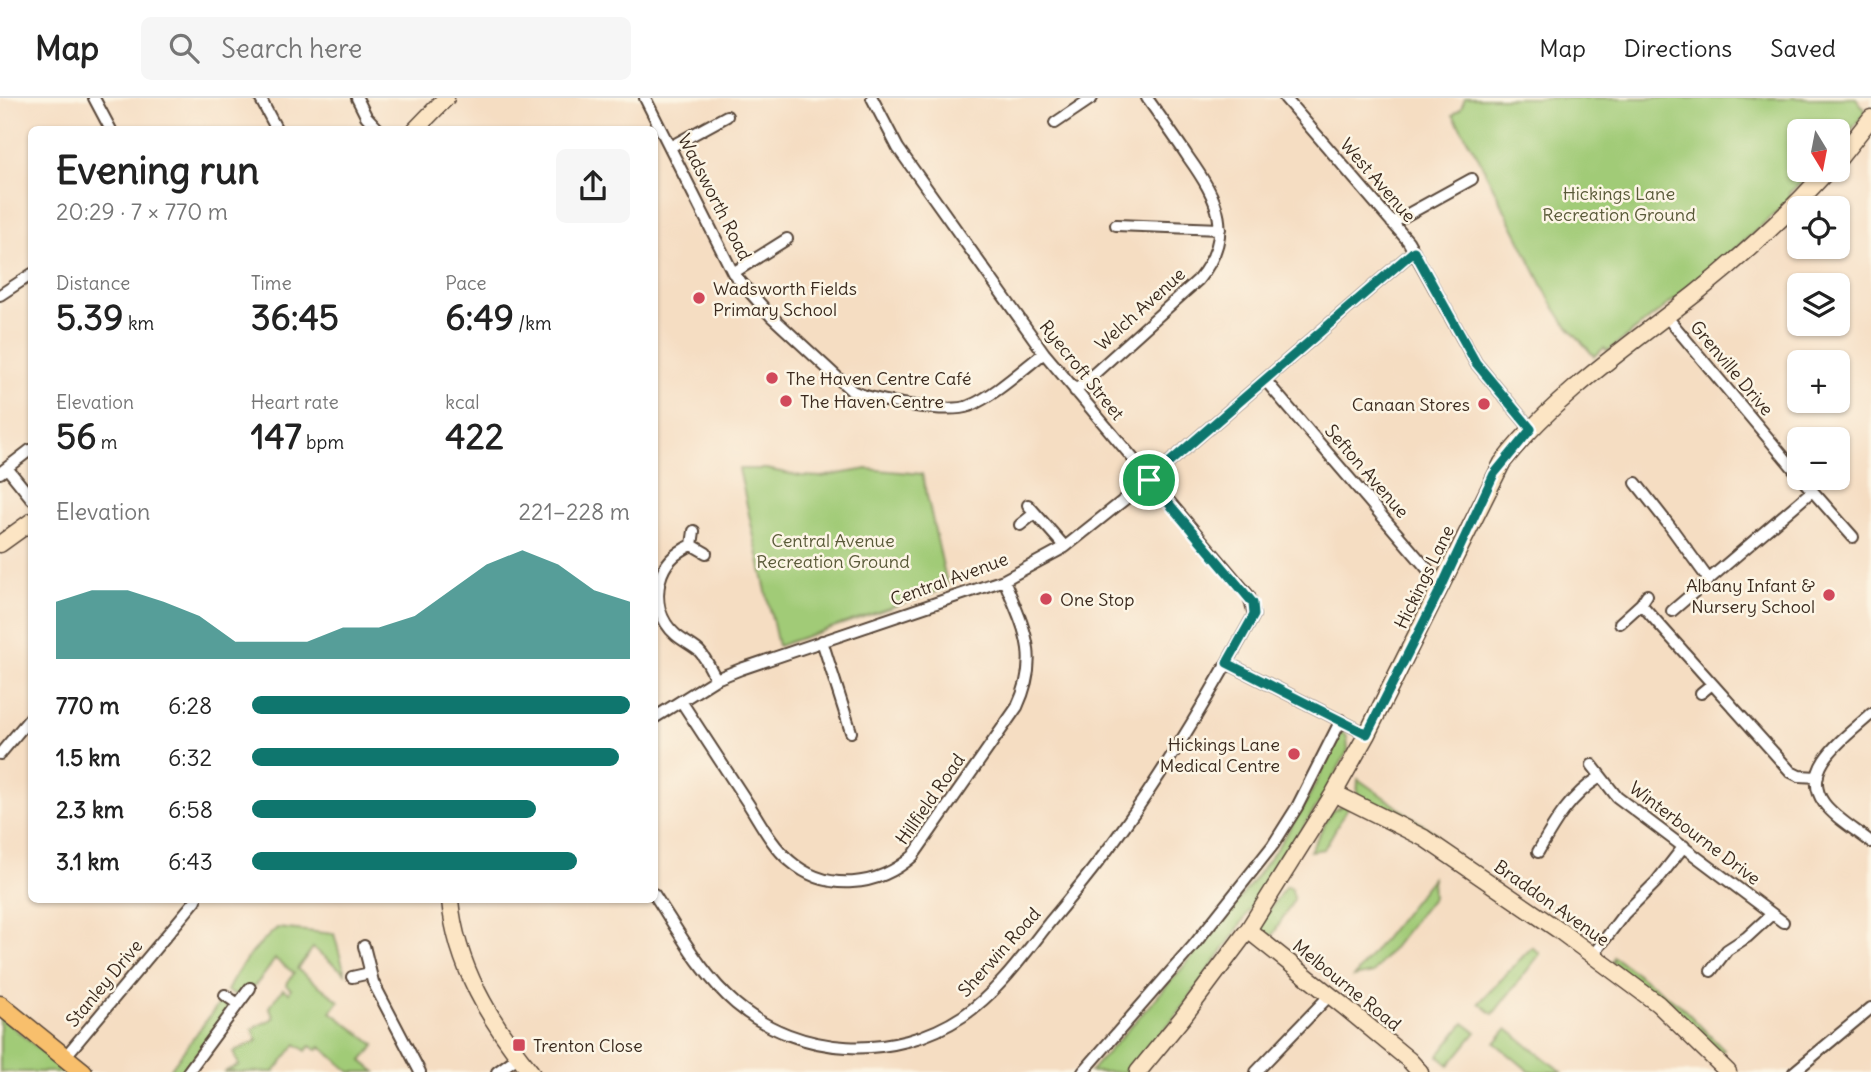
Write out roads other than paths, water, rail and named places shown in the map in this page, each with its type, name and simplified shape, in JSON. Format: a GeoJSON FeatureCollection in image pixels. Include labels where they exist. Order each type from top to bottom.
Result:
{"type":"FeatureCollection","features":[{"type":"Feature","properties":{"kind":"main road"},"geometry":{"type":"LineString","coordinates":[[419,126],[446,98]]}},
{"type":"Feature","properties":{"kind":"main road"},"geometry":{"type":"LineString","coordinates":[[1850,145],[1871,118]]}},
{"type":"Feature","properties":{"kind":"main road","name":"Hickings Lane"},"geometry":{"type":"LineString","coordinates":[[1138,1072],[1248,930],[1334,793],[1442,586],[1494,474],[1531,429],[1611,359],[1768,232],[1816,182]]}},
{"type":"Feature","properties":{"kind":"main road"},"geometry":{"type":"LineString","coordinates":[[0,544],[28,524]]}},
{"type":"Feature","properties":{"kind":"main road","name":"Braddon Avenue"},"geometry":{"type":"LineString","coordinates":[[1334,793],[1424,838],[1593,955],[1658,1004],[1728,1072]]}},
{"type":"Feature","properties":{"kind":"main road"},"geometry":{"type":"LineString","coordinates":[[451,903],[469,976],[488,1013],[531,1072]]}},
{"type":"Feature","properties":{"kind":"main road","name":"Melbourne Road"},"geometry":{"type":"LineString","coordinates":[[1248,930],[1409,1060],[1420,1072]]}},
{"type":"Feature","properties":{"kind":"main road"},"geometry":{"type":"LineString","coordinates":[[0,1005],[83,1072]]}},
{"type":"Feature","properties":{"kind":"street"},"geometry":{"type":"LineString","coordinates":[[94,98],[109,126]]}},
{"type":"Feature","properties":{"kind":"street"},"geometry":{"type":"LineString","coordinates":[[260,98],[275,126]]}},
{"type":"Feature","properties":{"kind":"street"},"geometry":{"type":"LineString","coordinates":[[357,98],[366,116],[375,126]]}},
{"type":"Feature","properties":{"kind":"street","name":"Wadsworth Road"},"geometry":{"type":"LineString","coordinates":[[645,98],[733,273],[752,297],[852,391],[905,405],[962,408],[979,401],[1044,353]]}},
{"type":"Feature","properties":{"kind":"street","name":"Ryecroft Street"},"geometry":{"type":"LineString","coordinates":[[872,98],[898,148],[1044,353],[1253,603],[1254,615],[1227,663]]}},
{"type":"Feature","properties":{"kind":"street"},"geometry":{"type":"LineString","coordinates":[[1055,123],[1092,98]]}},
{"type":"Feature","properties":{"kind":"street","name":"Welch Avenue"},"geometry":{"type":"LineString","coordinates":[[1075,391],[1198,280],[1212,262],[1218,243],[1218,208],[1213,194],[1147,98]]}},
{"type":"Feature","properties":{"kind":"street","name":"West Avenue"},"geometry":{"type":"LineString","coordinates":[[1285,98],[1414,251],[1476,363],[1531,429]]}},
{"type":"Feature","properties":{"kind":"street"},"geometry":{"type":"LineString","coordinates":[[670,147],[727,116]]}},
{"type":"Feature","properties":{"kind":"street"},"geometry":{"type":"LineString","coordinates":[[1392,223],[1472,179]]}},
{"type":"Feature","properties":{"kind":"street"},"geometry":{"type":"LineString","coordinates":[[1116,225],[1220,229]]}},
{"type":"Feature","properties":{"kind":"street"},"geometry":{"type":"LineString","coordinates":[[733,273],[787,239]]}},
{"type":"Feature","properties":{"kind":"street","name":"Central Avenue"},"geometry":{"type":"LineString","coordinates":[[658,715],[716,679],[1004,580],[1065,547],[1149,480],[1414,251]]}},
{"type":"Feature","properties":{"kind":"street"},"geometry":{"type":"LineString","coordinates":[[0,295],[28,277]]}},
{"type":"Feature","properties":{"kind":"street","name":"Grenville Drive"},"geometry":{"type":"LineString","coordinates":[[1666,316],[1787,461]]}},
{"type":"Feature","properties":{"kind":"street","name":"Sefton Avenue"},"geometry":{"type":"LineString","coordinates":[[1265,380],[1442,586]]}},
{"type":"Feature","properties":{"kind":"street"},"geometry":{"type":"LineString","coordinates":[[28,452],[4,470],[28,495]]}},
{"type":"Feature","properties":{"kind":"street"},"geometry":{"type":"LineString","coordinates":[[1636,483],[1709,580]]}},
{"type":"Feature","properties":{"kind":"street"},"geometry":{"type":"LineString","coordinates":[[1672,611],[1812,491]]}},
{"type":"Feature","properties":{"kind":"street","name":"Grenville Drive"},"geometry":{"type":"LineString","coordinates":[[1812,491],[1853,537]]}},
{"type":"Feature","properties":{"kind":"street"},"geometry":{"type":"LineString","coordinates":[[1020,525],[1032,509],[1065,547]]}},
{"type":"Feature","properties":{"kind":"street"},"geometry":{"type":"LineString","coordinates":[[692,545],[694,531]]}},
{"type":"Feature","properties":{"kind":"street"},"geometry":{"type":"LineString","coordinates":[[692,545],[706,553]]}},
{"type":"Feature","properties":{"kind":"street"},"geometry":{"type":"LineString","coordinates":[[658,594],[661,575],[667,564],[676,554],[692,545]]}},
{"type":"Feature","properties":{"kind":"street","name":"Hillfield Road"},"geometry":{"type":"LineString","coordinates":[[681,701],[772,840],[792,863],[826,880],[843,883],[873,880],[894,871],[913,856],[1017,707],[1026,688],[1030,661],[1028,641],[1004,580]]}},
{"type":"Feature","properties":{"kind":"street"},"geometry":{"type":"LineString","coordinates":[[1620,623],[1644,599],[1712,684],[1791,772],[1799,776],[1818,778]]}},
{"type":"Feature","properties":{"kind":"street"},"geometry":{"type":"LineString","coordinates":[[658,605],[667,625],[677,636],[701,653],[716,679]]}},
{"type":"Feature","properties":{"kind":"street"},"geometry":{"type":"LineString","coordinates":[[822,641],[852,732]]}},
{"type":"Feature","properties":{"kind":"street"},"geometry":{"type":"LineString","coordinates":[[1227,663],[1367,734]]}},
{"type":"Feature","properties":{"kind":"street","name":"Sherwin Road"},"geometry":{"type":"LineString","coordinates":[[658,900],[719,988],[755,1018],[778,1031],[818,1044],[861,1048],[893,1045],[930,1033],[964,1015],[994,989],[1086,878],[1125,825],[1227,663]]}},
{"type":"Feature","properties":{"kind":"street"},"geometry":{"type":"LineString","coordinates":[[1700,693],[1712,684]]}},
{"type":"Feature","properties":{"kind":"street"},"geometry":{"type":"LineString","coordinates":[[1871,714],[1827,755],[1820,766],[1818,778],[1824,803],[1871,842]]}},
{"type":"Feature","properties":{"kind":"street"},"geometry":{"type":"LineString","coordinates":[[1083,1072],[1193,946],[1273,845],[1297,807],[1341,720]]}},
{"type":"Feature","properties":{"kind":"street"},"geometry":{"type":"LineString","coordinates":[[0,754],[28,721]]}},
{"type":"Feature","properties":{"kind":"street","name":"Winterbourne Drive"},"geometry":{"type":"LineString","coordinates":[[1592,765],[1617,797],[1783,922]]}},
{"type":"Feature","properties":{"kind":"street"},"geometry":{"type":"LineString","coordinates":[[1538,852],[1558,818],[1581,789],[1600,778]]}},
{"type":"Feature","properties":{"kind":"street"},"geometry":{"type":"LineString","coordinates":[[1548,835],[1558,842]]}},
{"type":"Feature","properties":{"kind":"street"},"geometry":{"type":"LineString","coordinates":[[1593,955],[1623,914],[1656,882],[1684,846]]}},
{"type":"Feature","properties":{"kind":"street","name":"Stanley Drive"},"geometry":{"type":"LineString","coordinates":[[65,1057],[193,903]]}},
{"type":"Feature","properties":{"kind":"street"},"geometry":{"type":"LineString","coordinates":[[1711,971],[1727,950],[1747,937],[1772,914]]}},
{"type":"Feature","properties":{"kind":"street"},"geometry":{"type":"LineString","coordinates":[[364,946],[370,973],[420,1072]]}},
{"type":"Feature","properties":{"kind":"street"},"geometry":{"type":"LineString","coordinates":[[352,977],[370,973]]}},
{"type":"Feature","properties":{"kind":"street"},"geometry":{"type":"LineString","coordinates":[[188,1072],[250,988]]}},
{"type":"Feature","properties":{"kind":"street"},"geometry":{"type":"LineString","coordinates":[[225,995],[238,1004]]}},
{"type":"Feature","properties":{"kind":"street"},"geometry":{"type":"LineString","coordinates":[[1255,1072],[1330,995]]}},
{"type":"Feature","properties":{"kind":"street"},"geometry":{"type":"LineString","coordinates":[[1794,1072],[1871,1008]]}},
{"type":"Feature","properties":{"kind":"street"},"geometry":{"type":"LineString","coordinates":[[497,1072],[518,1056]]}},
{"type":"Feature","properties":{"kind":"place","name":"Wadsworth Fields Primary School"},"geometry":{"type":"Point","coordinates":[699,298]}},
{"type":"Feature","properties":{"kind":"place","name":"The Haven Centre Café"},"geometry":{"type":"Point","coordinates":[772,378]}},
{"type":"Feature","properties":{"kind":"place","name":"The Haven Centre"},"geometry":{"type":"Point","coordinates":[786,401]}},
{"type":"Feature","properties":{"kind":"place","name":"Canaan Stores"},"geometry":{"type":"Point","coordinates":[1484,404]}},
{"type":"Feature","properties":{"kind":"place","name":"Albany Infant & Nursery School"},"geometry":{"type":"Point","coordinates":[1829,595]}},
{"type":"Feature","properties":{"kind":"place","name":"One Stop"},"geometry":{"type":"Point","coordinates":[1046,599]}},
{"type":"Feature","properties":{"kind":"place","name":"Hickings Lane Medical Centre"},"geometry":{"type":"Point","coordinates":[1294,754]}},
{"type":"Feature","properties":{"kind":"place","name":"Trenton Close"},"geometry":{"type":"Point","coordinates":[519,1045]}},
{"type":"Feature","properties":{"kind":"park label","name":"Hickings Lane Recreation Ground"},"geometry":{"type":"Point","coordinates":[1619,203]}},
{"type":"Feature","properties":{"kind":"park label","name":"Central Avenue Recreation Ground"},"geometry":{"type":"Point","coordinates":[833,550]}}]}
